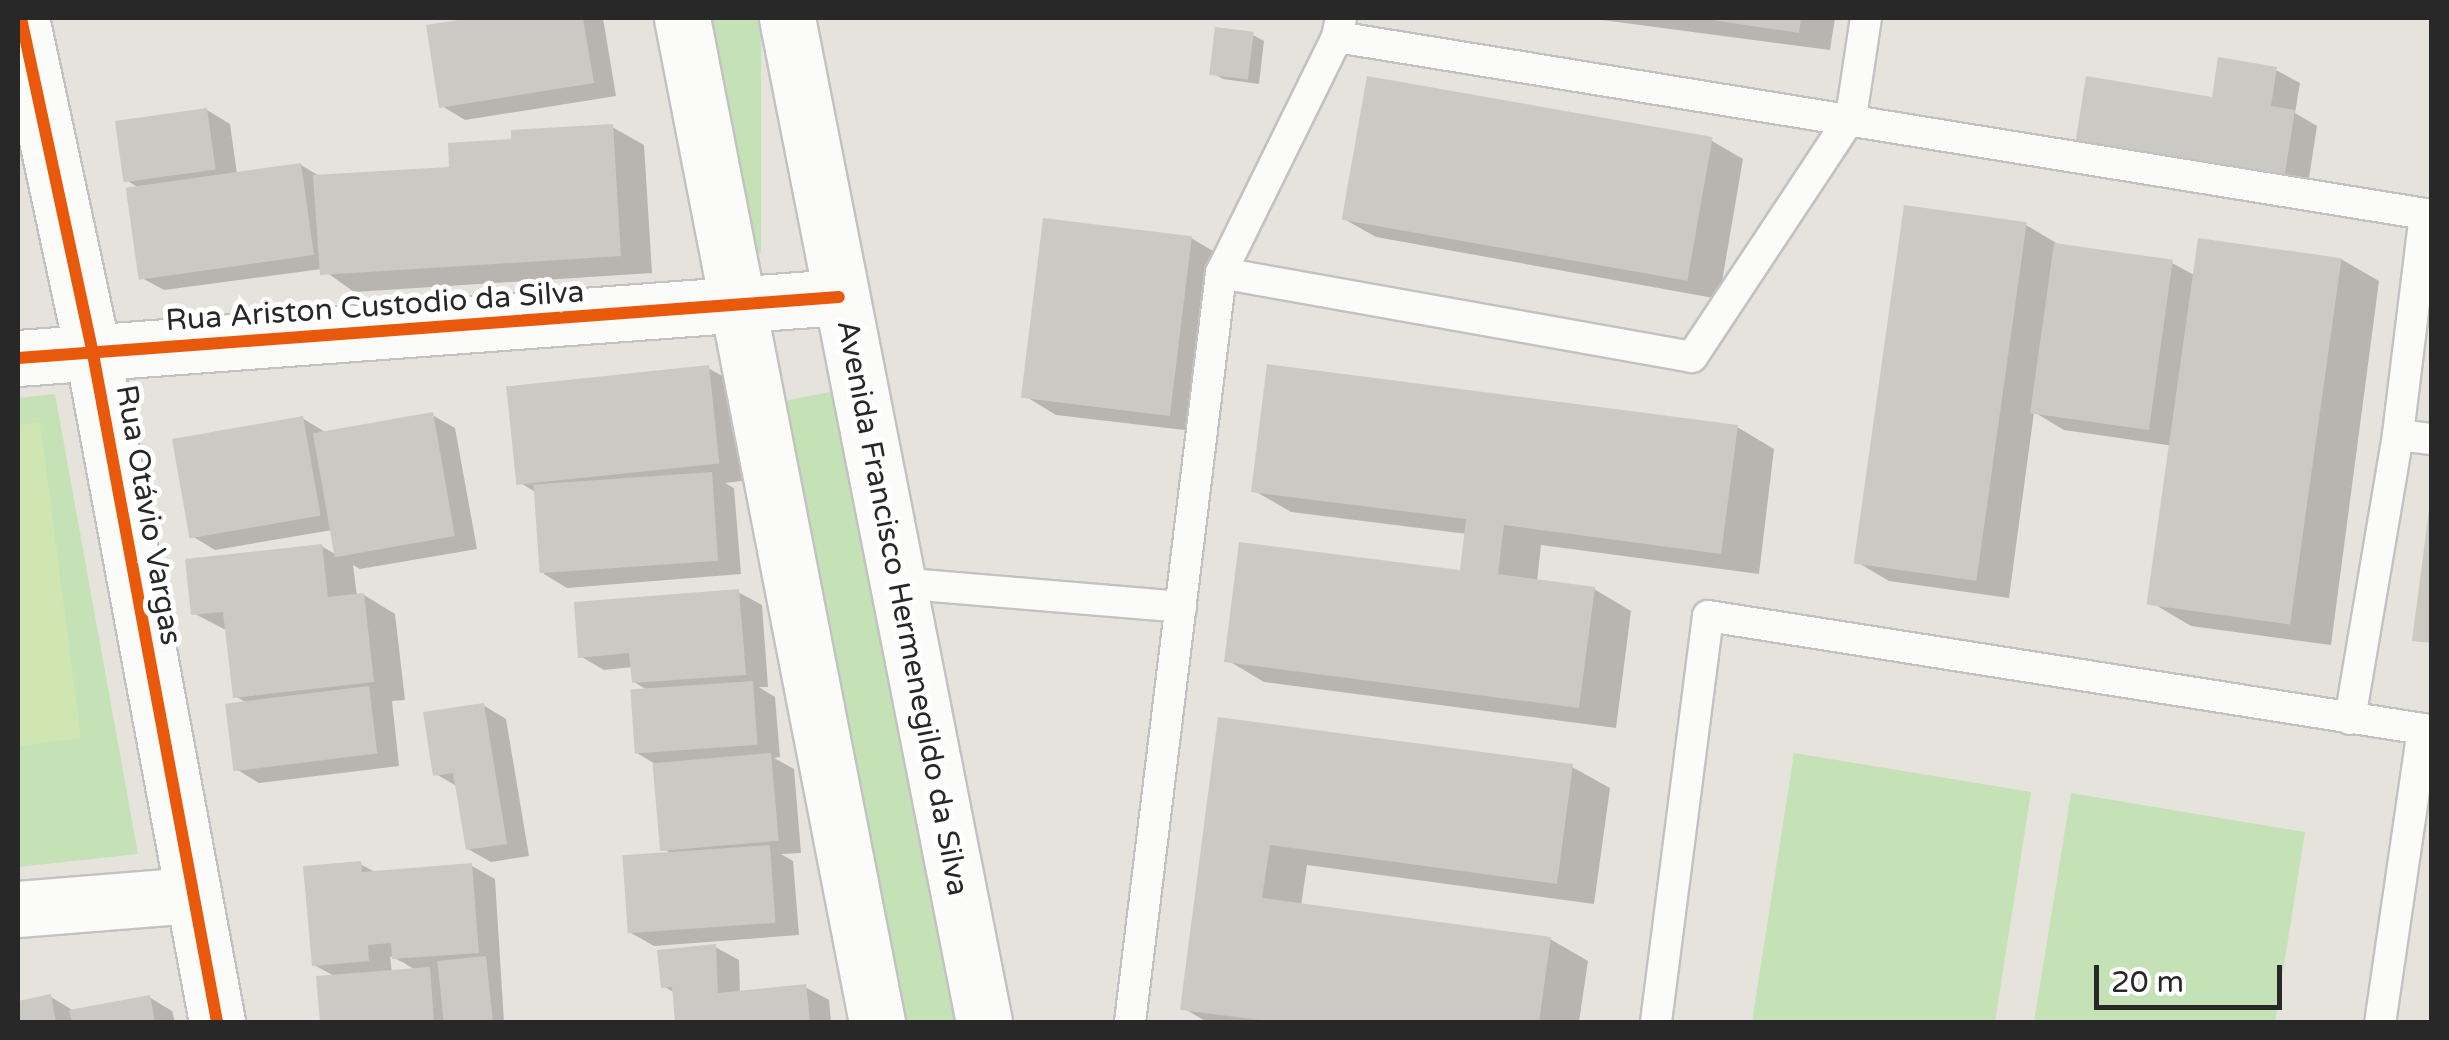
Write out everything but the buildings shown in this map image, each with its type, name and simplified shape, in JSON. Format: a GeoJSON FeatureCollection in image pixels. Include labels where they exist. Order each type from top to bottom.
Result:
{"type":"FeatureCollection","features":[{"type":"Feature","properties":{"kind":"street","name":"Rua Otávio Vargas"},"geometry":{"type":"LineString","coordinates":[[22,18],[94,354],[217,1022]]}},
{"type":"Feature","properties":{"kind":"street"},"geometry":{"type":"LineString","coordinates":[[682,18],[877,1022]]}},
{"type":"Feature","properties":{"kind":"street","name":"Avenida Francisco Hermenegildo da Silva"},"geometry":{"type":"LineString","coordinates":[[786,18],[984,1022]]}},
{"type":"Feature","properties":{"kind":"street","name":"Rua Ariston Custodio da Silva"},"geometry":{"type":"LineString","coordinates":[[18,358],[839,296]]}},
{"type":"Feature","properties":{"kind":"street"},"geometry":{"type":"LineString","coordinates":[[18,909],[192,895]]}},
{"type":"Feature","properties":{"kind":"lane"},"geometry":{"type":"LineString","coordinates":[[1222,273],[1692,357],[1851,118],[1866,18]]}},
{"type":"Feature","properties":{"kind":"lane"},"geometry":{"type":"LineString","coordinates":[[1130,1022],[1222,273],[1339,27],[2425,214],[2398,434],[2350,719]]}},
{"type":"Feature","properties":{"kind":"lane"},"geometry":{"type":"LineString","coordinates":[[2398,434],[2432,439]]}},
{"type":"Feature","properties":{"kind":"lane"},"geometry":{"type":"LineString","coordinates":[[898,583],[1180,607]]}},
{"type":"Feature","properties":{"kind":"lane"},"geometry":{"type":"LineString","coordinates":[[1656,1022],[1708,616],[2424,729],[2380,1022]]}},
{"type":"Feature","properties":{"kind":"green space"},"geometry":{"type":"Polygon","coordinates":[[[701,18],[761,18],[761,253],[701,253],[701,18]]]}},
{"type":"Feature","properties":{"kind":"green space"},"geometry":{"type":"Polygon","coordinates":[[[835,391],[957,1021],[898,1022],[777,402],[835,391]]]}},
{"type":"Feature","properties":{"kind":"green space"},"geometry":{"type":"Polygon","coordinates":[[[55,394],[138,854],[18,867],[18,398],[55,394]]]}},
{"type":"Feature","properties":{"kind":"green space"},"geometry":{"type":"Polygon","coordinates":[[[40,422],[81,738],[18,746],[18,425],[40,422]]]}},
{"type":"Feature","properties":{"kind":"green space"},"geometry":{"type":"Polygon","coordinates":[[[1794,753],[2031,792],[1995,1022],[1752,1022],[1794,753]]]}},
{"type":"Feature","properties":{"kind":"green space"},"geometry":{"type":"Polygon","coordinates":[[[2071,793],[2305,832],[2275,1022],[2034,1022],[2071,793]]]}},
{"type":"Feature","properties":{"kind":"cycle path"},"geometry":{"type":"LineString","coordinates":[[21,18],[93,354],[217,1022]]}},
{"type":"Feature","properties":{"kind":"cycle path"},"geometry":{"type":"LineString","coordinates":[[18,358],[839,297]]}}]}
